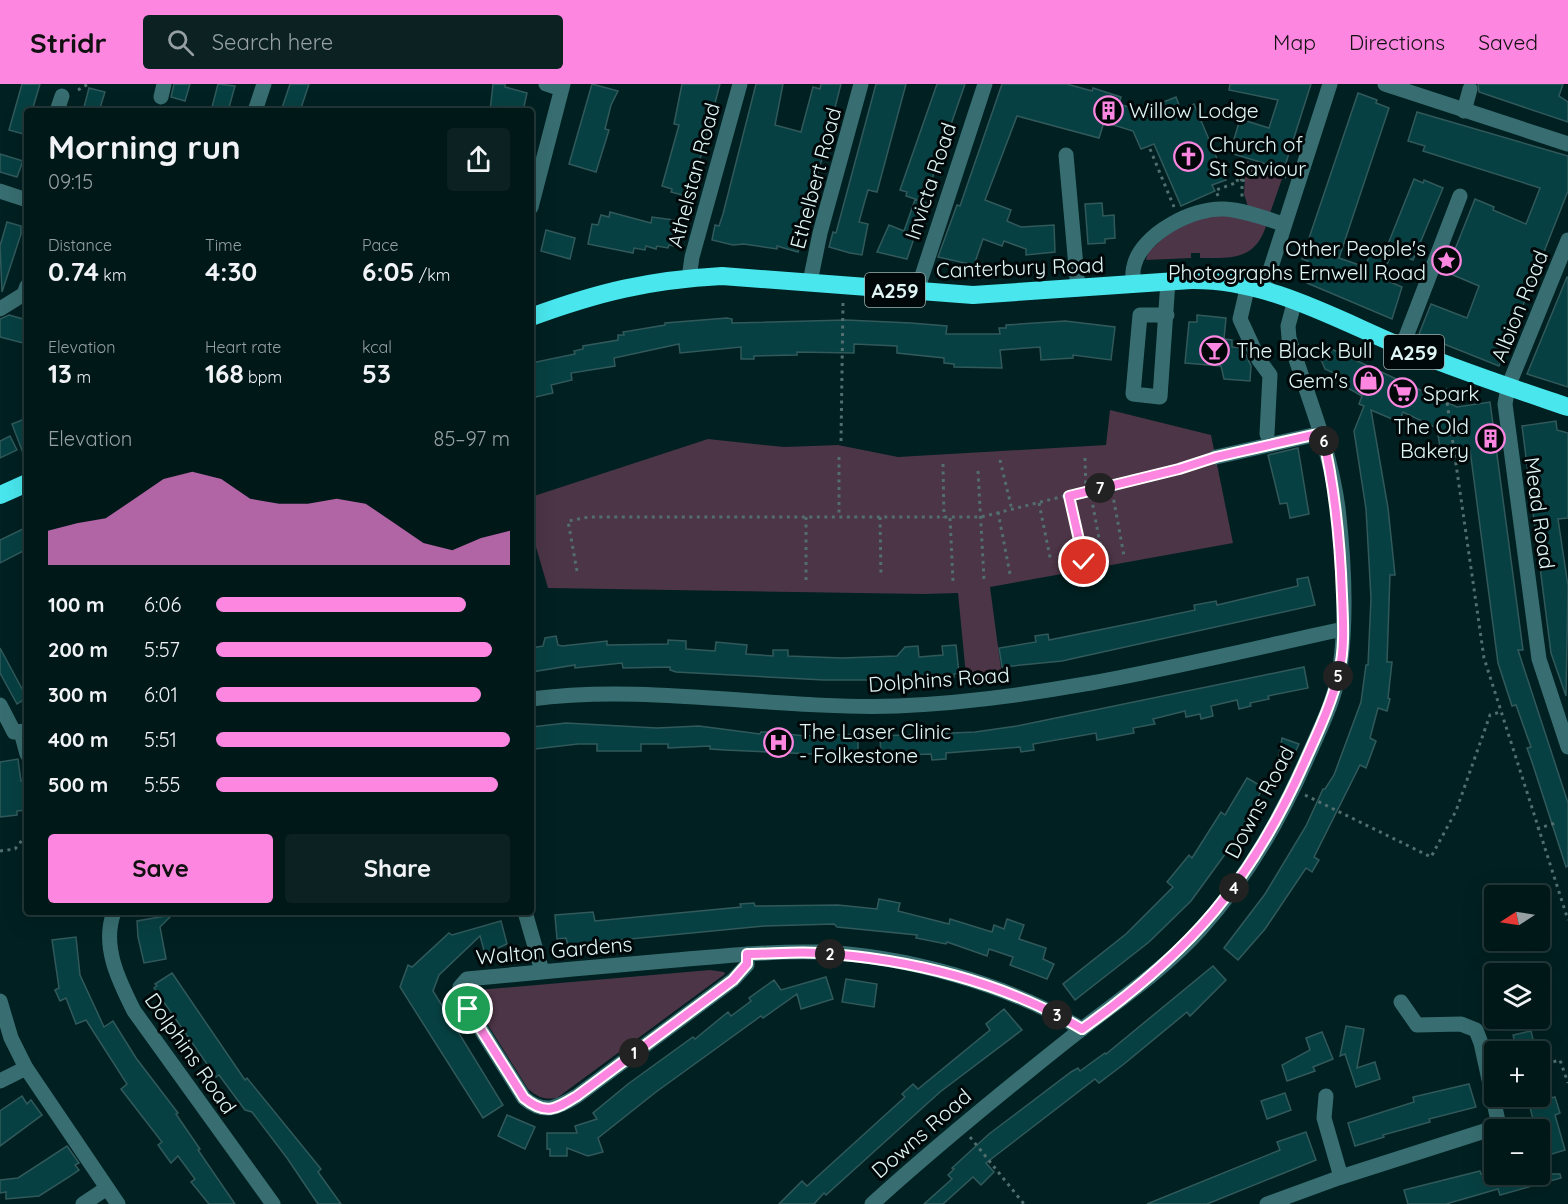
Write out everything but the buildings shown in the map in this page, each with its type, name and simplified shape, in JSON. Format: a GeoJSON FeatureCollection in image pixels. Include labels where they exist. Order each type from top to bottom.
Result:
{"type":"FeatureCollection","features":[{"type":"Feature","properties":{"kind":"highway","name":"Canterbury Road"},"geometry":{"type":"LineString","coordinates":[[534,316],[612,290],[654,281],[722,276],[973,295],[1168,281],[1211,280],[1256,287]]}},
{"type":"Feature","properties":{"kind":"highway","name":"A259"},"geometry":{"type":"LineString","coordinates":[[1256,287],[1295,300],[1402,347],[1568,407]]}},
{"type":"Feature","properties":{"kind":"highway"},"geometry":{"type":"LineString","coordinates":[[0,495],[24,484]]}},
{"type":"Feature","properties":{"kind":"street"},"geometry":{"type":"LineString","coordinates":[[534,195],[562,87],[546,84]]}},
{"type":"Feature","properties":{"kind":"street","name":"Athelstan Road"},"geometry":{"type":"LineString","coordinates":[[689,278],[740,84]]}},
{"type":"Feature","properties":{"kind":"street","name":"Ethelbert Road"},"geometry":{"type":"LineString","coordinates":[[810,282],[820,233],[861,84]]}},
{"type":"Feature","properties":{"kind":"street","name":"Invicta Road"},"geometry":{"type":"LineString","coordinates":[[917,291],[984,84]]}},
{"type":"Feature","properties":{"kind":"street"},"geometry":{"type":"LineString","coordinates":[[1267,434],[1270,375],[1259,360],[1240,320],[1283,224],[1330,84]]}},
{"type":"Feature","properties":{"kind":"street"},"geometry":{"type":"LineString","coordinates":[[1385,84],[1568,144]]}},
{"type":"Feature","properties":{"kind":"street"},"geometry":{"type":"LineString","coordinates":[[255,108],[258,85]]}},
{"type":"Feature","properties":{"kind":"street"},"geometry":{"type":"LineString","coordinates":[[1464,111],[1470,89]]}},
{"type":"Feature","properties":{"kind":"street"},"geometry":{"type":"LineString","coordinates":[[58,108],[62,96]]}},
{"type":"Feature","properties":{"kind":"street"},"geometry":{"type":"LineString","coordinates":[[1066,155],[1078,289]]}},
{"type":"Feature","properties":{"kind":"street"},"geometry":{"type":"LineString","coordinates":[[0,191],[24,199]]}},
{"type":"Feature","properties":{"kind":"street"},"geometry":{"type":"LineString","coordinates":[[1402,347],[1460,196]]}},
{"type":"Feature","properties":{"kind":"street"},"geometry":{"type":"LineString","coordinates":[[1133,285],[1134,265],[1141,253],[1151,240],[1179,219],[1205,211],[1223,209],[1283,224]]}},
{"type":"Feature","properties":{"kind":"street","name":"Albion Road"},"geometry":{"type":"LineString","coordinates":[[1508,387],[1564,261],[1568,240]]}},
{"type":"Feature","properties":{"kind":"street"},"geometry":{"type":"LineString","coordinates":[[1167,315],[1140,315],[1133,394],[1160,397],[1167,315],[1168,281]]}},
{"type":"Feature","properties":{"kind":"street"},"geometry":{"type":"LineString","coordinates":[[0,309],[24,291]]}},
{"type":"Feature","properties":{"kind":"street","name":"Downs Road"},"geometry":{"type":"LineString","coordinates":[[872,1204],[954,1130],[1116,1005],[1198,933],[1221,906],[1269,836],[1325,716],[1340,670],[1343,629],[1338,507],[1322,433],[1289,338],[1288,326],[1295,300]]}},
{"type":"Feature","properties":{"kind":"street","name":"Mead Road"},"geometry":{"type":"LineString","coordinates":[[1508,387],[1505,404],[1539,659],[1562,707],[1568,747]]}},
{"type":"Feature","properties":{"kind":"street"},"geometry":{"type":"LineString","coordinates":[[1216,457],[1322,433]]}},
{"type":"Feature","properties":{"kind":"street","name":"Dolphins Road"},"geometry":{"type":"LineString","coordinates":[[534,699],[646,696],[823,706],[897,706],[990,699],[1138,674],[1343,629]]}},
{"type":"Feature","properties":{"kind":"street"},"geometry":{"type":"LineString","coordinates":[[0,705],[24,748]]}},
{"type":"Feature","properties":{"kind":"street","name":"Dolphins Road"},"geometry":{"type":"LineString","coordinates":[[114,915],[111,937],[116,977],[134,1011],[273,1204]]}},
{"type":"Feature","properties":{"kind":"street"},"geometry":{"type":"LineString","coordinates":[[526,915],[542,971]]}},
{"type":"Feature","properties":{"kind":"street","name":"Walton Gardens"},"geometry":{"type":"LineString","coordinates":[[747,954],[747,964],[733,980],[577,1096],[556,1109],[534,1107],[524,1098],[468,1009],[460,987],[467,980],[542,971],[747,954],[818,952],[895,962],[1009,993],[1082,1029]]}},
{"type":"Feature","properties":{"kind":"street"},"geometry":{"type":"LineString","coordinates":[[0,1000],[10,1038],[27,1068],[117,1204]]}},
{"type":"Feature","properties":{"kind":"street"},"geometry":{"type":"LineString","coordinates":[[1401,1002],[1417,1025],[1461,1024],[1476,1030],[1480,1037],[1497,1119]]}},
{"type":"Feature","properties":{"kind":"street"},"geometry":{"type":"LineString","coordinates":[[0,1081],[27,1068]]}},
{"type":"Feature","properties":{"kind":"street"},"geometry":{"type":"LineString","coordinates":[[1326,1095],[1324,1118],[1341,1177]]}},
{"type":"Feature","properties":{"kind":"street"},"geometry":{"type":"LineString","coordinates":[[1267,1204],[1341,1177],[1484,1133]]}},
{"type":"Feature","properties":{"kind":"street"},"geometry":{"type":"LineString","coordinates":[[83,1204],[107,1188]]}},
{"type":"Feature","properties":{"kind":"path"},"geometry":{"type":"LineString","coordinates":[[78,90],[88,84]]}},
{"type":"Feature","properties":{"kind":"path"},"geometry":{"type":"LineString","coordinates":[[1150,149],[1179,219]]}},
{"type":"Feature","properties":{"kind":"path"},"geometry":{"type":"LineString","coordinates":[[1223,209],[1216,190],[1238,182],[1233,169],[1236,167],[1242,181],[1260,173],[1287,177]]}},
{"type":"Feature","properties":{"kind":"path"},"geometry":{"type":"LineString","coordinates":[[841,441],[843,285]]}},
{"type":"Feature","properties":{"kind":"path"},"geometry":{"type":"LineString","coordinates":[[1445,388],[1484,657],[1568,920]]}},
{"type":"Feature","properties":{"kind":"path"},"geometry":{"type":"LineString","coordinates":[[839,457],[839,516]]}},
{"type":"Feature","properties":{"kind":"path"},"geometry":{"type":"LineString","coordinates":[[577,572],[568,521],[589,517],[981,517],[1216,457]]}},
{"type":"Feature","properties":{"kind":"path"},"geometry":{"type":"LineString","coordinates":[[1085,458],[1088,491],[1103,560]]}},
{"type":"Feature","properties":{"kind":"path"},"geometry":{"type":"LineString","coordinates":[[1000,460],[1012,510]]}},
{"type":"Feature","properties":{"kind":"path"},"geometry":{"type":"LineString","coordinates":[[943,464],[944,518]]}},
{"type":"Feature","properties":{"kind":"path"},"geometry":{"type":"LineString","coordinates":[[978,471],[984,579]]}},
{"type":"Feature","properties":{"kind":"path"},"geometry":{"type":"LineString","coordinates":[[1111,485],[1124,556]]}},
{"type":"Feature","properties":{"kind":"path"},"geometry":{"type":"LineString","coordinates":[[1069,496],[1084,562]]}},
{"type":"Feature","properties":{"kind":"path"},"geometry":{"type":"LineString","coordinates":[[1039,503],[1051,562]]}},
{"type":"Feature","properties":{"kind":"path"},"geometry":{"type":"LineString","coordinates":[[999,512],[1010,574]]}},
{"type":"Feature","properties":{"kind":"path"},"geometry":{"type":"LineString","coordinates":[[806,517],[806,583]]}},
{"type":"Feature","properties":{"kind":"path"},"geometry":{"type":"LineString","coordinates":[[880,517],[881,577]]}},
{"type":"Feature","properties":{"kind":"path"},"geometry":{"type":"LineString","coordinates":[[950,518],[953,581]]}},
{"type":"Feature","properties":{"kind":"path"},"geometry":{"type":"LineString","coordinates":[[1304,795],[1431,857],[1456,811],[1490,715],[1500,712]]}},
{"type":"Feature","properties":{"kind":"path"},"geometry":{"type":"LineString","coordinates":[[1538,829],[1555,823]]}},
{"type":"Feature","properties":{"kind":"path"},"geometry":{"type":"LineString","coordinates":[[0,851],[15,849],[24,838]]}},
{"type":"Feature","properties":{"kind":"path"},"geometry":{"type":"LineString","coordinates":[[1563,904],[1568,902]]}},
{"type":"Feature","properties":{"kind":"path"},"geometry":{"type":"LineString","coordinates":[[1550,1063],[1560,1060],[1568,1083]]}},
{"type":"Feature","properties":{"kind":"path"},"geometry":{"type":"LineString","coordinates":[[966,1134],[1024,1204]]}},
{"type":"Feature","properties":{"kind":"shaded area"},"geometry":{"type":"Polygon","coordinates":[[[1237,158],[1284,173],[1269,216],[1249,210],[1244,194],[1245,176],[1237,158]]]}},
{"type":"Feature","properties":{"kind":"shaded area"},"geometry":{"type":"Polygon","coordinates":[[[1222,213],[1267,223],[1257,244],[1250,250],[1233,257],[1200,258],[1200,253],[1191,253],[1191,258],[1146,260],[1148,252],[1180,223],[1222,213]]]}},
{"type":"Feature","properties":{"kind":"shaded area"},"geometry":{"type":"Polygon","coordinates":[[[1110,410],[1211,435],[1233,543],[990,587],[1003,684],[967,686],[958,593],[548,588],[534,540],[534,496],[708,439],[784,447],[838,445],[898,457],[1106,445],[1110,410]]]}},
{"type":"Feature","properties":{"kind":"shaded area"},"geometry":{"type":"Polygon","coordinates":[[[710,970],[725,974],[557,1098],[548,1099],[528,1089],[470,996],[471,992],[478,990],[710,970]]]}},
{"type":"Feature","properties":{"kind":"place","name":"Willow Lodge"},"geometry":{"type":"Point","coordinates":[1108,110]}},
{"type":"Feature","properties":{"kind":"place","name":"Church of St Saviour"},"geometry":{"type":"Point","coordinates":[1188,156]}},
{"type":"Feature","properties":{"kind":"place","name":"Other People's Photographs Ernwell Road"},"geometry":{"type":"Point","coordinates":[1447,260]}},
{"type":"Feature","properties":{"kind":"place","name":"The Black Bull"},"geometry":{"type":"Point","coordinates":[1215,350]}},
{"type":"Feature","properties":{"kind":"place","name":"Gem's"},"geometry":{"type":"Point","coordinates":[1369,380]}},
{"type":"Feature","properties":{"kind":"place","name":"Spark"},"geometry":{"type":"Point","coordinates":[1402,393]}},
{"type":"Feature","properties":{"kind":"place","name":"The Old Bakery"},"geometry":{"type":"Point","coordinates":[1490,438]}},
{"type":"Feature","properties":{"kind":"place","name":"The Laser Clinic - Folkestone"},"geometry":{"type":"Point","coordinates":[778,743]}},
{"type":"Feature","properties":{"kind":"route"},"geometry":{"type":"LineString","coordinates":[[468,1009],[524,1098],[534,1107],[556,1109],[577,1096],[733,980],[747,964],[747,954],[818,952],[895,962],[1009,993],[1082,1029],[1116,1005],[1198,933],[1246,872],[1289,799],[1325,716],[1340,670],[1343,629],[1338,507],[1322,433],[1216,457],[1179,469],[1069,496],[1084,562]]}}]}
